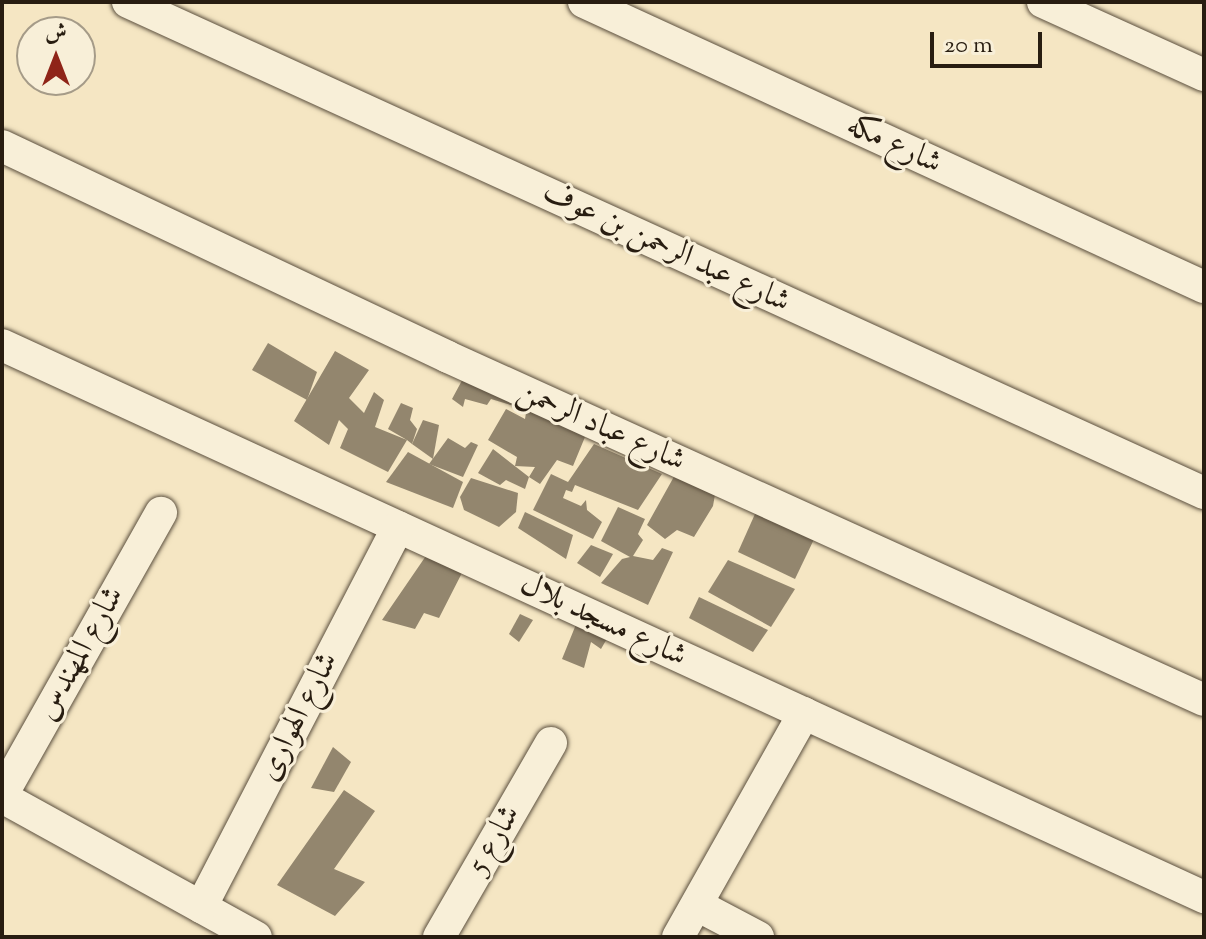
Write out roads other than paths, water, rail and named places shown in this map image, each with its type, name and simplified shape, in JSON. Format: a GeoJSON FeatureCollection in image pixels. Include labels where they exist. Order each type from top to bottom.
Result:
{"type":"FeatureCollection","features":[{"type":"Feature","properties":{"kind":"street","name":"شارع عبد الرحمن بن عوف"},"geometry":{"type":"LineString","coordinates":[[128,2],[1204,493]]}},
{"type":"Feature","properties":{"kind":"street","name":"شارع مكه"},"geometry":{"type":"LineString","coordinates":[[584,2],[1204,287]]}},
{"type":"Feature","properties":{"kind":"street"},"geometry":{"type":"LineString","coordinates":[[1043,2],[1204,75]]}},
{"type":"Feature","properties":{"kind":"street","name":"شارع عباد الرحمن"},"geometry":{"type":"LineString","coordinates":[[2,146],[448,357],[1204,700]]}},
{"type":"Feature","properties":{"kind":"street","name":"شارع مسجد بلال"},"geometry":{"type":"LineString","coordinates":[[2,345],[1204,897]]}},
{"type":"Feature","properties":{"kind":"street","name":"شارع المهندس"},"geometry":{"type":"LineString","coordinates":[[2,796],[161,513]]}},
{"type":"Feature","properties":{"kind":"street","name":"شارع الهوارى"},"geometry":{"type":"LineString","coordinates":[[201,907],[398,527]]}},
{"type":"Feature","properties":{"kind":"street"},"geometry":{"type":"LineString","coordinates":[[678,937],[804,713]]}},
{"type":"Feature","properties":{"kind":"street","name":"شارع 5"},"geometry":{"type":"LineString","coordinates":[[439,937],[551,743]]}},
{"type":"Feature","properties":{"kind":"street"},"geometry":{"type":"LineString","coordinates":[[2,796],[256,937]]}},
{"type":"Feature","properties":{"kind":"street"},"geometry":{"type":"LineString","coordinates":[[697,905],[758,937]]}}]}
